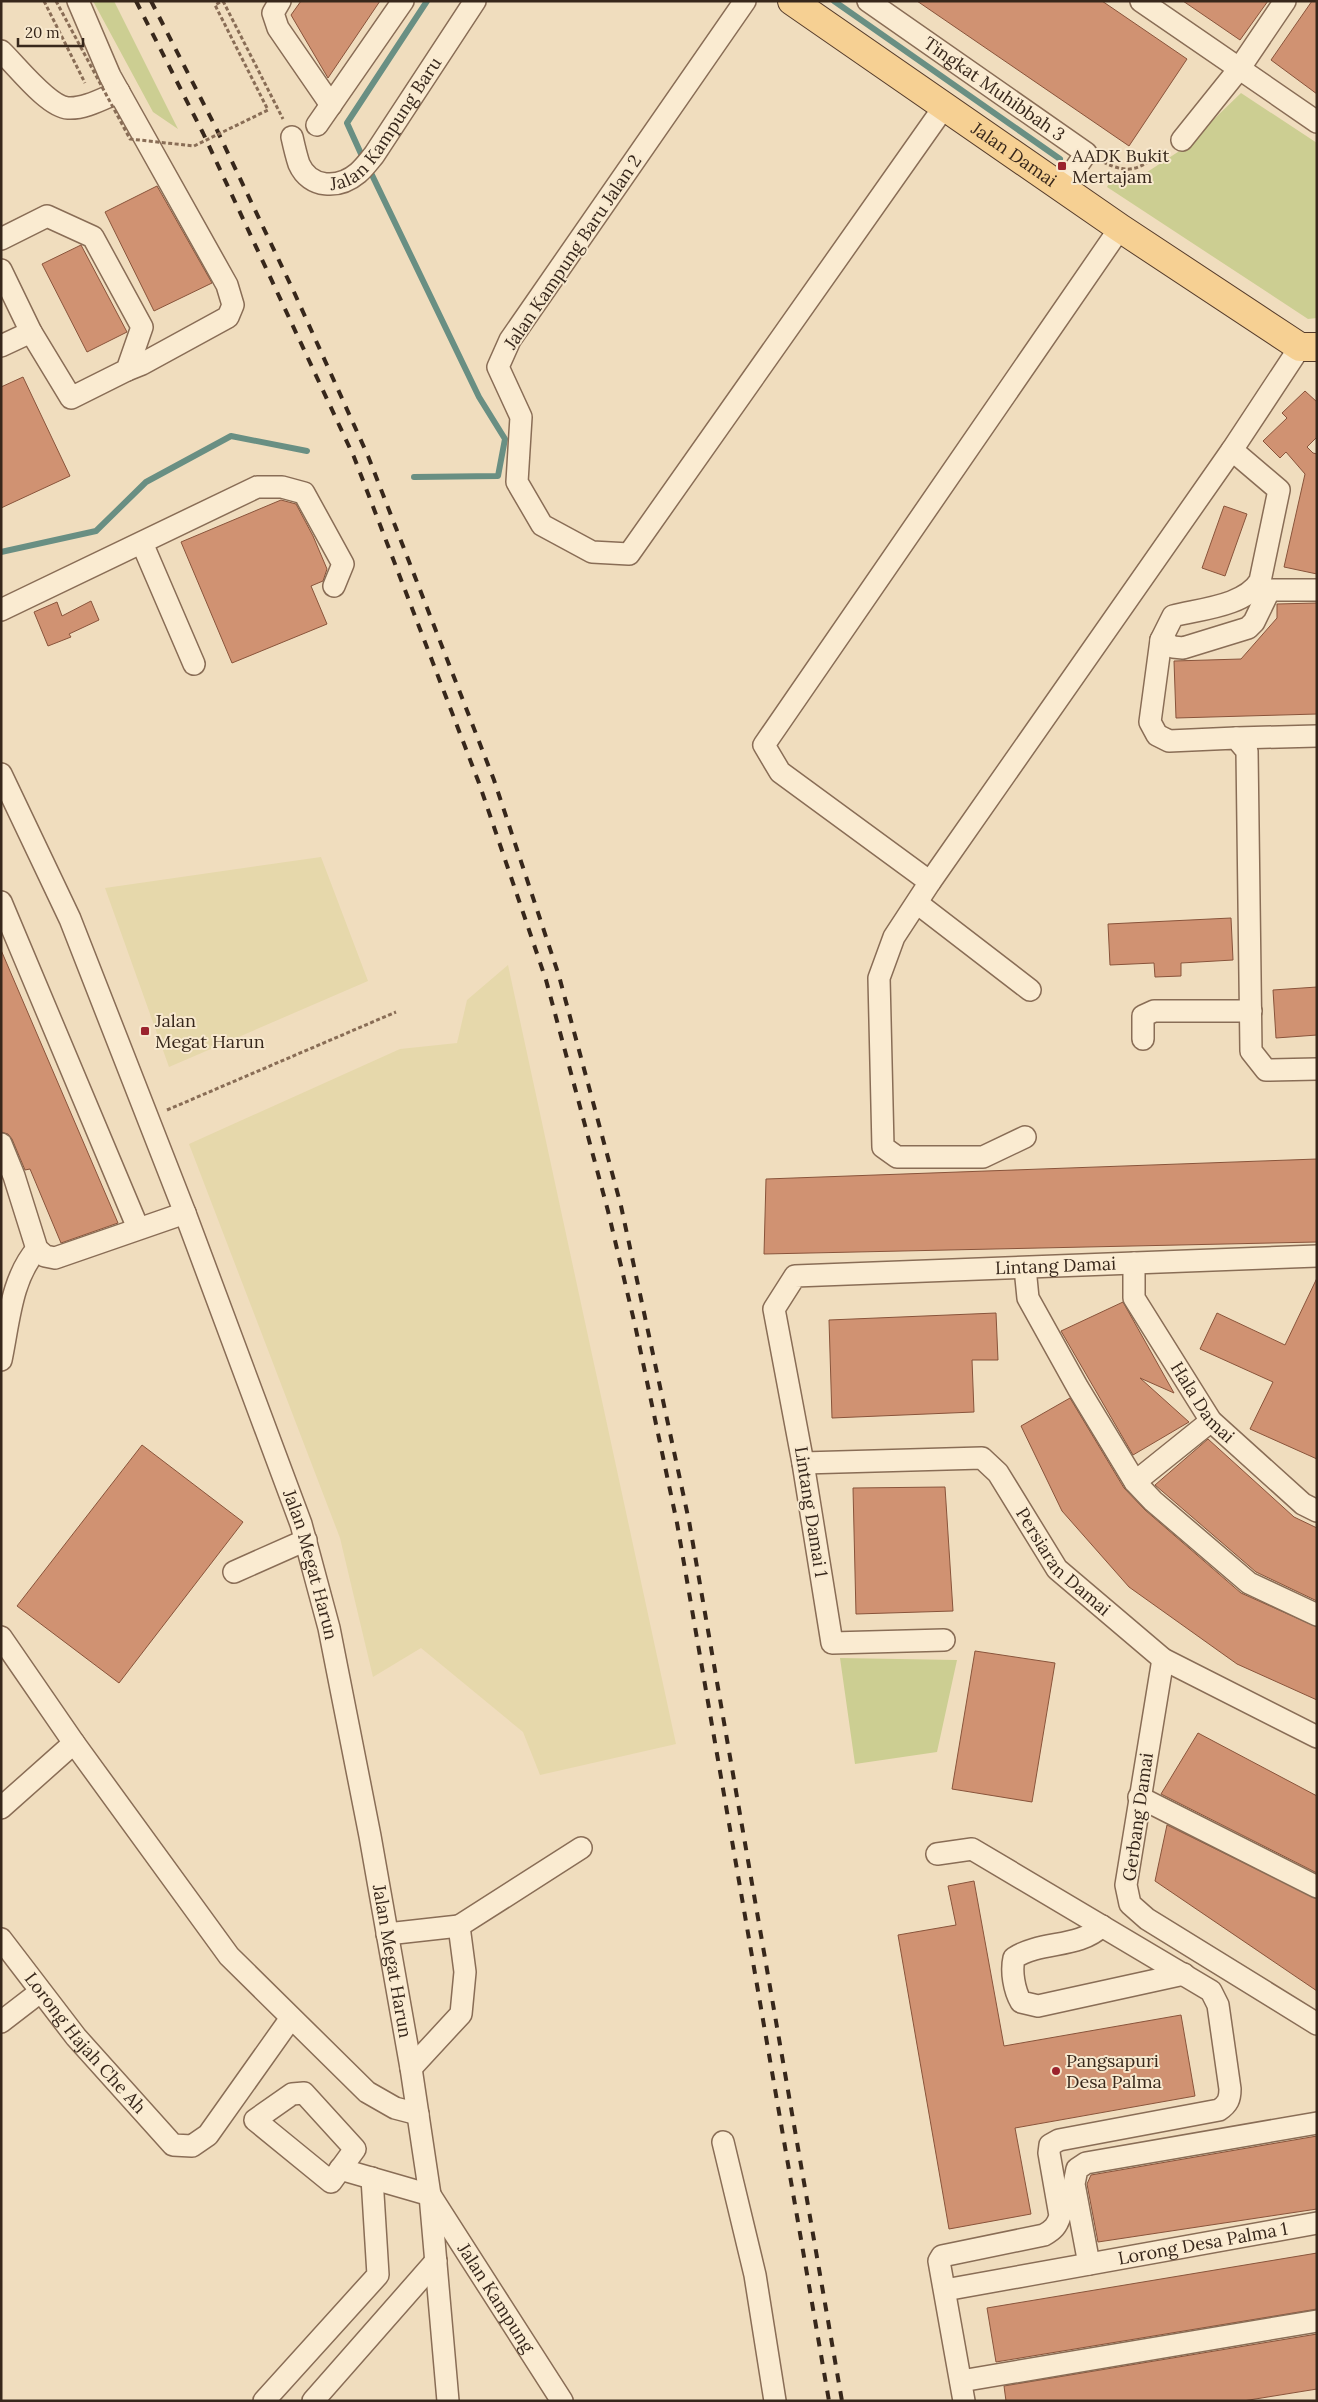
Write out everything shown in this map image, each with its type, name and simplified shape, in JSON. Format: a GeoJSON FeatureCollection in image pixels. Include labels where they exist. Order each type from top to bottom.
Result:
{"type":"FeatureCollection","features":[{"type":"Feature","properties":{"kind":"main road","name":"Jalan Damai"},"geometry":{"type":"LineString","coordinates":[[792,1],[1120,228],[1309,347]]}},
{"type":"Feature","properties":{"kind":"street"},"geometry":{"type":"LineString","coordinates":[[1,270],[31,332],[70,398],[142,364],[228,317],[233,305],[227,285],[119,92],[78,1]]}},
{"type":"Feature","properties":{"kind":"street"},"geometry":{"type":"LineString","coordinates":[[280,1],[273,13],[278,28],[331,105]]}},
{"type":"Feature","properties":{"kind":"street"},"geometry":{"type":"LineString","coordinates":[[317,125],[403,1]]}},
{"type":"Feature","properties":{"kind":"street","name":"Jalan Kampung Baru"},"geometry":{"type":"LineString","coordinates":[[292,137],[300,164],[308,177],[318,184],[332,184],[358,173],[374,155],[475,1]]}},
{"type":"Feature","properties":{"kind":"street","name":"Jalan Kampung Baru Jalan 2"},"geometry":{"type":"LineString","coordinates":[[745,1],[510,340],[498,367],[521,417],[517,482],[542,526],[592,552],[628,554],[944,107]]}},
{"type":"Feature","properties":{"kind":"street","name":"Tingkat Muhibbah 3"},"geometry":{"type":"LineString","coordinates":[[868,1],[1086,153]]}},
{"type":"Feature","properties":{"kind":"street"},"geometry":{"type":"LineString","coordinates":[[1141,1],[1239,69],[1316,119]]}},
{"type":"Feature","properties":{"kind":"street"},"geometry":{"type":"LineString","coordinates":[[1182,140],[1239,69],[1285,1]]}},
{"type":"Feature","properties":{"kind":"street"},"geometry":{"type":"LineString","coordinates":[[1,51],[52,103],[67,108],[94,102],[119,92]]}},
{"type":"Feature","properties":{"kind":"street"},"geometry":{"type":"LineString","coordinates":[[1062,188],[1086,153]]}},
{"type":"Feature","properties":{"kind":"street"},"geometry":{"type":"LineString","coordinates":[[1,239],[47,216],[93,237],[142,327],[127,370]]}},
{"type":"Feature","properties":{"kind":"street"},"geometry":{"type":"LineString","coordinates":[[930,882],[780,772],[764,745],[1120,228]]}},
{"type":"Feature","properties":{"kind":"street"},"geometry":{"type":"LineString","coordinates":[[1,346],[31,332]]}},
{"type":"Feature","properties":{"kind":"street"},"geometry":{"type":"LineString","coordinates":[[1025,1137],[983,1157],[897,1157],[883,1147],[879,978],[894,937],[930,882],[1232,450],[1309,347]]}},
{"type":"Feature","properties":{"kind":"street"},"geometry":{"type":"LineString","coordinates":[[1161,640],[1172,647],[1183,648],[1248,628],[1254,622],[1262,591],[1260,581],[1279,490],[1232,450]]}},
{"type":"Feature","properties":{"kind":"street"},"geometry":{"type":"LineString","coordinates":[[1,610],[257,487],[282,487],[304,492],[343,564],[334,586]]}},
{"type":"Feature","properties":{"kind":"street"},"geometry":{"type":"LineString","coordinates":[[142,543],[194,664]]}},
{"type":"Feature","properties":{"kind":"street"},"geometry":{"type":"LineString","coordinates":[[1317,590],[1262,591],[1242,599],[1173,616],[1161,640],[1150,722],[1157,736],[1169,741],[1317,736]]}},
{"type":"Feature","properties":{"kind":"street"},"geometry":{"type":"LineString","coordinates":[[1236,738],[1246,751],[1251,1051],[1266,1070],[1317,1069]]}},
{"type":"Feature","properties":{"kind":"street","name":"Jalan Megat Harun"},"geometry":{"type":"LineString","coordinates":[[1,774],[70,919],[185,1213],[306,1540],[329,1628],[370,1836],[411,2068],[430,2195],[448,2401]]}},
{"type":"Feature","properties":{"kind":"street"},"geometry":{"type":"LineString","coordinates":[[1,902],[138,1228]]}},
{"type":"Feature","properties":{"kind":"street"},"geometry":{"type":"LineString","coordinates":[[917,903],[1030,990]]}},
{"type":"Feature","properties":{"kind":"street"},"geometry":{"type":"LineString","coordinates":[[1143,1039],[1143,1016],[1154,1011],[1251,1011]]}},
{"type":"Feature","properties":{"kind":"street"},"geometry":{"type":"LineString","coordinates":[[1,1144],[14,1176],[37,1249],[45,1256],[55,1258],[185,1213]]}},
{"type":"Feature","properties":{"kind":"street"},"geometry":{"type":"LineString","coordinates":[[1,1360],[18,1277],[25,1262],[37,1249]]}},
{"type":"Feature","properties":{"kind":"street","name":"Lintang Damai"},"geometry":{"type":"LineString","coordinates":[[795,1276],[1317,1256]]}},
{"type":"Feature","properties":{"kind":"street","name":"Hala Damai"},"geometry":{"type":"LineString","coordinates":[[1134,1263],[1134,1298],[1211,1421],[1303,1504],[1317,1511]]}},
{"type":"Feature","properties":{"kind":"street"},"geometry":{"type":"LineString","coordinates":[[1025,1268],[1028,1298],[1078,1388],[1135,1482],[1153,1501],[1250,1583],[1317,1615]]}},
{"type":"Feature","properties":{"kind":"street","name":"Lintang Damai 1"},"geometry":{"type":"LineString","coordinates":[[795,1276],[774,1309],[804,1463],[832,1643],[944,1640]]}},
{"type":"Feature","properties":{"kind":"street"},"geometry":{"type":"LineString","coordinates":[[1135,1482],[1211,1421]]}},
{"type":"Feature","properties":{"kind":"street","name":"Persiaran Damai"},"geometry":{"type":"LineString","coordinates":[[804,1463],[982,1458],[998,1473],[1057,1569],[1163,1659],[1317,1738]]}},
{"type":"Feature","properties":{"kind":"street"},"geometry":{"type":"LineString","coordinates":[[234,1572],[306,1540]]}},
{"type":"Feature","properties":{"kind":"street"},"geometry":{"type":"LineString","coordinates":[[1,1637],[74,1743],[229,1956],[367,2092],[395,2108],[418,2114]]}},
{"type":"Feature","properties":{"kind":"street","name":"Gerbang Damai"},"geometry":{"type":"LineString","coordinates":[[1163,1659],[1126,1884],[1130,1904],[1146,1919],[1317,2024]]}},
{"type":"Feature","properties":{"kind":"street"},"geometry":{"type":"LineString","coordinates":[[1,1808],[74,1743]]}},
{"type":"Feature","properties":{"kind":"street"},"geometry":{"type":"LineString","coordinates":[[1139,1797],[1317,1887]]}},
{"type":"Feature","properties":{"kind":"street"},"geometry":{"type":"LineString","coordinates":[[388,1934],[459,1926],[581,1848]]}},
{"type":"Feature","properties":{"kind":"street"},"geometry":{"type":"LineString","coordinates":[[936,1854],[972,1849],[1211,1991],[1216,1999],[1230,2089],[1230,2098],[1220,2110],[1059,2140],[1050,2145],[1049,2153],[1060,2216],[1058,2224],[1044,2235],[942,2256],[939,2261],[962,2391],[1317,2321]]}},
{"type":"Feature","properties":{"kind":"street"},"geometry":{"type":"LineString","coordinates":[[411,2068],[461,2014],[465,1972],[459,1926]]}},
{"type":"Feature","properties":{"kind":"street"},"geometry":{"type":"LineString","coordinates":[[1102,1926],[1092,1936],[1084,1939],[1032,1949],[1014,1958],[1016,1993],[1021,2002],[1038,2006],[1184,1974]]}},
{"type":"Feature","properties":{"kind":"street","name":"Lorong Hajah Che Ah"},"geometry":{"type":"LineString","coordinates":[[1,1938],[40,1992],[76,2037],[173,2145],[192,2146],[208,2135],[291,2018]]}},
{"type":"Feature","properties":{"kind":"street"},"geometry":{"type":"LineString","coordinates":[[1,2022],[40,1992]]}},
{"type":"Feature","properties":{"kind":"street"},"geometry":{"type":"LineString","coordinates":[[292,2094],[304,2094],[355,2149],[340,2169],[331,2182],[255,2120],[292,2094]]}},
{"type":"Feature","properties":{"kind":"street"},"geometry":{"type":"LineString","coordinates":[[1089,2264],[1074,2184],[1077,2169],[1086,2163],[1317,2123]]}},
{"type":"Feature","properties":{"kind":"street"},"geometry":{"type":"LineString","coordinates":[[723,2142],[755,2275],[775,2401]]}},
{"type":"Feature","properties":{"kind":"street"},"geometry":{"type":"LineString","coordinates":[[340,2169],[430,2195]]}},
{"type":"Feature","properties":{"kind":"street"},"geometry":{"type":"LineString","coordinates":[[264,2401],[378,2274],[372,2178]]}},
{"type":"Feature","properties":{"kind":"street","name":"Jalan Kampung"},"geometry":{"type":"LineString","coordinates":[[430,2195],[562,2401]]}},
{"type":"Feature","properties":{"kind":"street","name":"Lorong Desa Palma 1"},"geometry":{"type":"LineString","coordinates":[[945,2290],[1317,2223]]}},
{"type":"Feature","properties":{"kind":"street"},"geometry":{"type":"LineString","coordinates":[[313,2401],[436,2261]]}},
{"type":"Feature","properties":{"kind":"path"},"geometry":{"type":"LineString","coordinates":[[44,1],[94,102]]}},
{"type":"Feature","properties":{"kind":"path"},"geometry":{"type":"LineString","coordinates":[[56,1],[130,138],[194,146],[268,110],[215,5],[222,1],[292,137]]}},
{"type":"Feature","properties":{"kind":"path"},"geometry":{"type":"LineString","coordinates":[[1086,153],[1120,170],[1137,169],[1182,140]]}},
{"type":"Feature","properties":{"kind":"path"},"geometry":{"type":"LineString","coordinates":[[148,1118],[396,1012]]}},
{"type":"Feature","properties":{"kind":"shaded area"},"geometry":{"type":"Polygon","coordinates":[[[321,857],[368,981],[169,1067],[105,888],[321,857]]]}},
{"type":"Feature","properties":{"kind":"shaded area"},"geometry":{"type":"Polygon","coordinates":[[[508,965],[676,1744],[540,1775],[523,1732],[421,1648],[373,1677],[340,1538],[189,1144],[400,1049],[457,1043],[467,1000],[508,965]]]}},
{"type":"Feature","properties":{"kind":"green space"},"geometry":{"type":"Polygon","coordinates":[[[93,1],[114,1],[178,129],[153,112],[93,1]]]}},
{"type":"Feature","properties":{"kind":"green space"},"geometry":{"type":"Polygon","coordinates":[[[1241,93],[1317,143],[1317,318],[1308,319],[1107,187],[1114,174],[1138,178],[1184,148],[1241,93]]]}},
{"type":"Feature","properties":{"kind":"green space"},"geometry":{"type":"Polygon","coordinates":[[[840,1658],[957,1660],[937,1752],[855,1764],[840,1658]]]}},
{"type":"Feature","properties":{"kind":"building"},"geometry":{"type":"Polygon","coordinates":[[[301,1],[380,1],[328,78],[291,15],[301,1]]]}},
{"type":"Feature","properties":{"kind":"building"},"geometry":{"type":"Polygon","coordinates":[[[917,1],[1102,1],[1187,59],[1129,146],[917,1]]]}},
{"type":"Feature","properties":{"kind":"building"},"geometry":{"type":"Polygon","coordinates":[[[1183,1],[1268,1],[1240,40],[1183,1]]]}},
{"type":"Feature","properties":{"kind":"building"},"geometry":{"type":"Polygon","coordinates":[[[1312,1],[1317,1],[1317,94],[1271,60],[1312,1]]]}},
{"type":"Feature","properties":{"kind":"building"},"geometry":{"type":"Polygon","coordinates":[[[157,186],[212,283],[154,311],[105,212],[157,186]]]}},
{"type":"Feature","properties":{"kind":"building"},"geometry":{"type":"Polygon","coordinates":[[[81,245],[127,332],[87,352],[42,264],[81,245]]]}},
{"type":"Feature","properties":{"kind":"building"},"geometry":{"type":"Polygon","coordinates":[[[23,377],[70,476],[1,508],[1,387],[23,377]]]}},
{"type":"Feature","properties":{"kind":"building"},"geometry":{"type":"Polygon","coordinates":[[[1305,391],[1317,402],[1317,437],[1307,447],[1317,454],[1317,574],[1284,567],[1305,474],[1286,452],[1280,458],[1263,441],[1287,418],[1282,413],[1305,391]]]}},
{"type":"Feature","properties":{"kind":"building"},"geometry":{"type":"Polygon","coordinates":[[[281,500],[296,504],[313,536],[327,569],[323,581],[311,586],[327,624],[232,663],[181,542],[281,500]]]}},
{"type":"Feature","properties":{"kind":"building"},"geometry":{"type":"Polygon","coordinates":[[[1224,506],[1247,514],[1225,576],[1202,568],[1224,506]]]}},
{"type":"Feature","properties":{"kind":"building"},"geometry":{"type":"Polygon","coordinates":[[[91,601],[99,620],[69,634],[71,637],[48,646],[34,612],[57,602],[62,616],[91,601]]]}},
{"type":"Feature","properties":{"kind":"building"},"geometry":{"type":"Polygon","coordinates":[[[1317,603],[1317,714],[1176,718],[1174,661],[1241,659],[1277,618],[1277,604],[1317,603]]]}},
{"type":"Feature","properties":{"kind":"building"},"geometry":{"type":"Polygon","coordinates":[[[1231,918],[1233,960],[1181,963],[1181,976],[1155,977],[1154,963],[1110,965],[1108,924],[1231,918]]]}},
{"type":"Feature","properties":{"kind":"building"},"geometry":{"type":"Polygon","coordinates":[[[1,950],[118,1223],[61,1243],[30,1169],[25,1170],[12,1139],[8,1134],[1,1132],[1,950]]]}},
{"type":"Feature","properties":{"kind":"building"},"geometry":{"type":"Polygon","coordinates":[[[1317,987],[1317,1035],[1276,1038],[1273,990],[1317,987]]]}},
{"type":"Feature","properties":{"kind":"building"},"geometry":{"type":"Polygon","coordinates":[[[1317,1159],[1317,1242],[764,1254],[766,1179],[1317,1159]]]}},
{"type":"Feature","properties":{"kind":"building"},"geometry":{"type":"Polygon","coordinates":[[[1317,1278],[1317,1459],[1250,1429],[1273,1382],[1200,1349],[1217,1313],[1285,1345],[1317,1278]]]}},
{"type":"Feature","properties":{"kind":"building"},"geometry":{"type":"Polygon","coordinates":[[[1123,1302],[1174,1393],[1140,1378],[1189,1422],[1133,1455],[1061,1331],[1123,1302]]]}},
{"type":"Feature","properties":{"kind":"building"},"geometry":{"type":"Polygon","coordinates":[[[996,1313],[998,1360],[972,1360],[974,1412],[832,1418],[829,1320],[996,1313]]]}},
{"type":"Feature","properties":{"kind":"building"},"geometry":{"type":"Polygon","coordinates":[[[1070,1398],[1124,1488],[1145,1510],[1241,1593],[1317,1627],[1317,1700],[1237,1664],[1129,1587],[1062,1511],[1021,1426],[1070,1398]]]}},
{"type":"Feature","properties":{"kind":"building"},"geometry":{"type":"Polygon","coordinates":[[[1208,1439],[1294,1517],[1317,1528],[1317,1601],[1256,1572],[1155,1485],[1208,1439]]]}},
{"type":"Feature","properties":{"kind":"building"},"geometry":{"type":"Polygon","coordinates":[[[142,1445],[243,1522],[119,1683],[17,1606],[142,1445]]]}},
{"type":"Feature","properties":{"kind":"building"},"geometry":{"type":"Polygon","coordinates":[[[945,1487],[953,1611],[856,1614],[853,1488],[945,1487]]]}},
{"type":"Feature","properties":{"kind":"building"},"geometry":{"type":"Polygon","coordinates":[[[975,1651],[1055,1663],[1032,1802],[952,1789],[975,1651]]]}},
{"type":"Feature","properties":{"kind":"building"},"geometry":{"type":"Polygon","coordinates":[[[1198,1733],[1317,1796],[1317,1873],[1161,1794],[1198,1733]]]}},
{"type":"Feature","properties":{"kind":"building"},"geometry":{"type":"Polygon","coordinates":[[[1167,1825],[1317,1899],[1317,1991],[1155,1881],[1167,1825]]]}},
{"type":"Feature","properties":{"kind":"building","name":"Pangsapuri Desa Palma"},"geometry":{"type":"Polygon","coordinates":[[[974,1881],[1004,2046],[1181,2015],[1195,2096],[1015,2128],[1031,2214],[949,2229],[898,1935],[956,1925],[948,1886],[974,1881]]]}},
{"type":"Feature","properties":{"kind":"building"},"geometry":{"type":"Polygon","coordinates":[[[1317,2136],[1317,2209],[1098,2242],[1087,2184],[1091,2175],[1317,2136]]]}},
{"type":"Feature","properties":{"kind":"building"},"geometry":{"type":"Polygon","coordinates":[[[1317,2253],[1317,2309],[996,2362],[987,2308],[1317,2253]]]}},
{"type":"Feature","properties":{"kind":"building"},"geometry":{"type":"Polygon","coordinates":[[[1317,2334],[1317,2389],[1243,2401],[1006,2401],[1004,2386],[1317,2334]]]}},
{"type":"Feature","properties":{"kind":"waterway"},"geometry":{"type":"LineString","coordinates":[[362,156],[347,123],[427,1]]}},
{"type":"Feature","properties":{"kind":"waterway"},"geometry":{"type":"LineString","coordinates":[[834,1],[1060,159]]}},
{"type":"Feature","properties":{"kind":"waterway"},"geometry":{"type":"LineString","coordinates":[[372,175],[479,397],[505,439],[498,476],[414,477]]}},
{"type":"Feature","properties":{"kind":"waterway"},"geometry":{"type":"LineString","coordinates":[[1,552],[96,531],[146,482],[231,436],[307,451]]}},
{"type":"Feature","properties":{"kind":"railway"},"geometry":{"type":"LineString","coordinates":[[136,1],[203,133],[354,457],[479,783],[546,980],[608,1211],[635,1325],[677,1523],[829,2401]]}},
{"type":"Feature","properties":{"kind":"railway"},"geometry":{"type":"LineString","coordinates":[[151,1],[216,128],[294,292],[368,456],[494,780],[559,976],[621,1206],[689,1521],[842,2401]]}},
{"type":"Feature","properties":{"kind":"place","name":"AADK Bukit Mertajam"},"geometry":{"type":"Point","coordinates":[1062,166]}},
{"type":"Feature","properties":{"kind":"place","name":"Jalan Megat Harun"},"geometry":{"type":"Point","coordinates":[145,1031]}},
{"type":"Feature","properties":{"kind":"place","name":"Pangsapuri Desa Palma"},"geometry":{"type":"Point","coordinates":[1056,2071]}}]}
